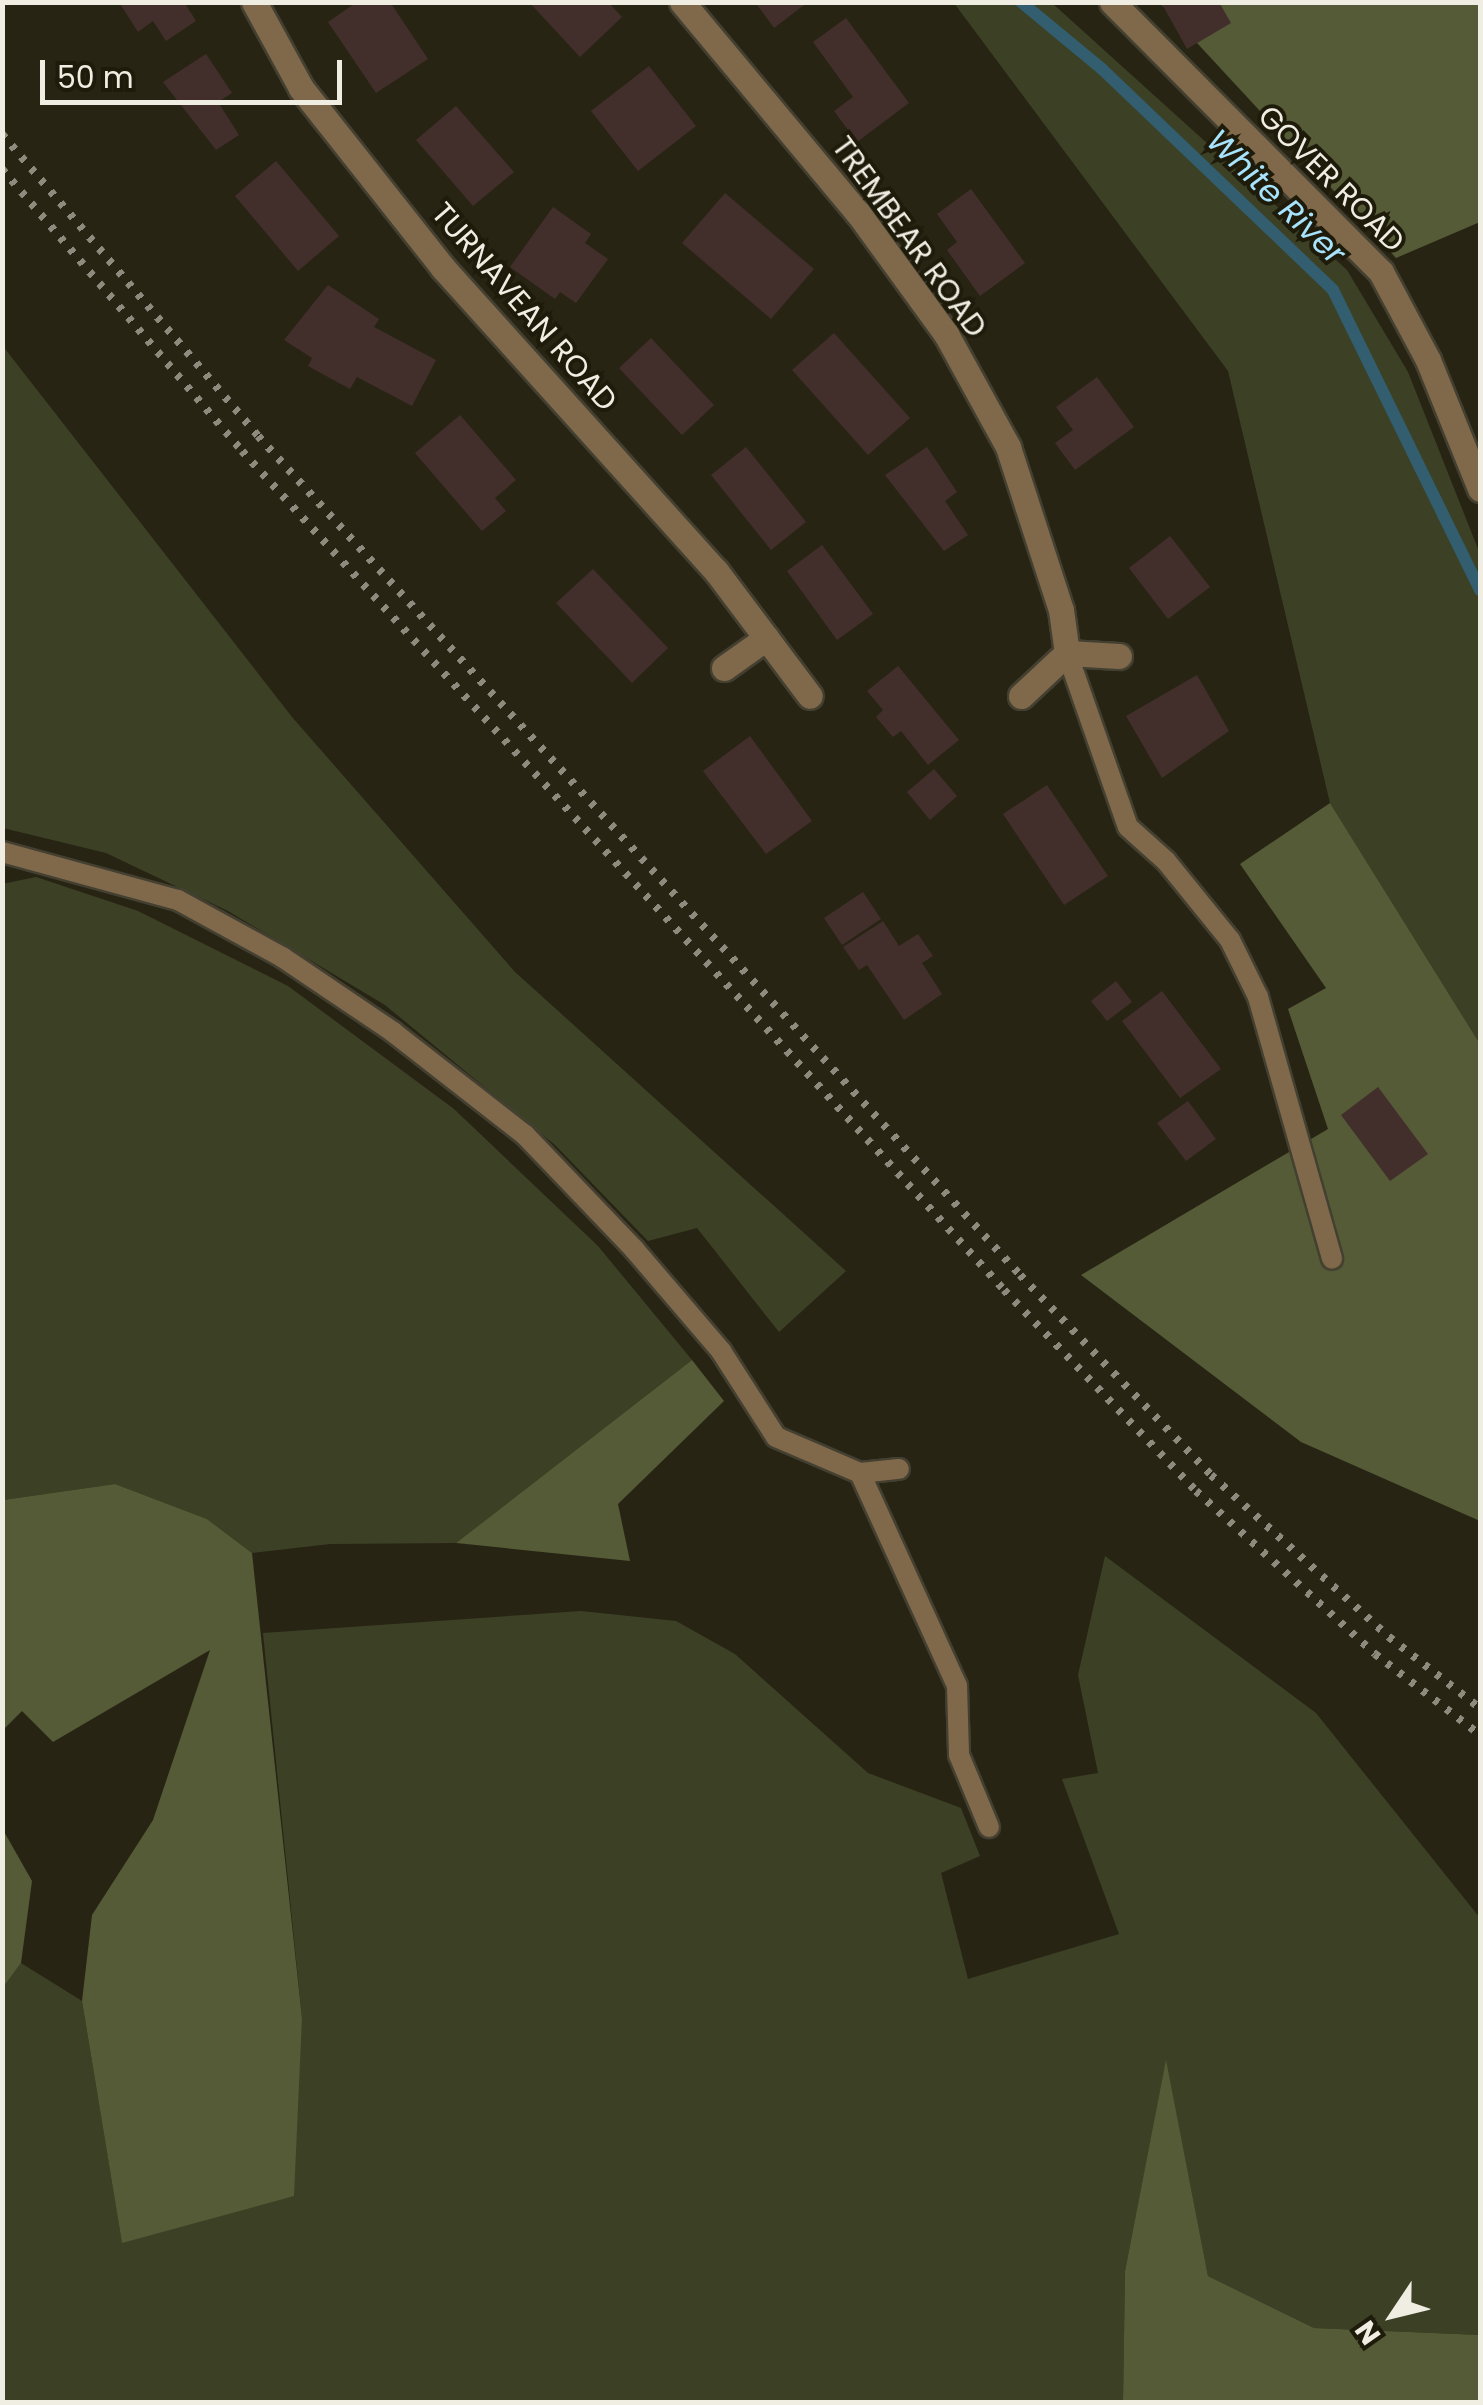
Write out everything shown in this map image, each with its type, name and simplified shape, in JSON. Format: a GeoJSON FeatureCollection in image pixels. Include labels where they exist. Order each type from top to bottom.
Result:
{"type":"FeatureCollection","features":[{"type":"Feature","properties":{"kind":"street","name":"TURNAVEAN ROAD"},"geometry":{"type":"LineString","coordinates":[[254,2],[301,88],[443,268],[716,572],[810,696]]}},
{"type":"Feature","properties":{"kind":"street","name":"TREMBEAR ROAD"},"geometry":{"type":"LineString","coordinates":[[682,2],[858,212],[946,334],[1008,447],[1061,610],[1067,653]]}},
{"type":"Feature","properties":{"kind":"street","name":"GOVER ROAD"},"geometry":{"type":"LineString","coordinates":[[1112,2],[1381,272],[1428,360],[1480,489]]}},
{"type":"Feature","properties":{"kind":"street"},"geometry":{"type":"LineString","coordinates":[[724,668],[766,638]]}},
{"type":"Feature","properties":{"kind":"street"},"geometry":{"type":"LineString","coordinates":[[1022,696],[1067,653],[1118,656]]}},
{"type":"Feature","properties":{"kind":"lane"},"geometry":{"type":"LineString","coordinates":[[1067,653],[1128,827],[1166,861],[1230,940],[1258,997],[1332,1259]]}},
{"type":"Feature","properties":{"kind":"lane"},"geometry":{"type":"LineString","coordinates":[[2,852],[178,900],[282,957],[393,1032],[525,1136],[634,1248],[721,1351],[776,1438],[860,1473],[899,1469]]}},
{"type":"Feature","properties":{"kind":"lane"},"geometry":{"type":"LineString","coordinates":[[860,1473],[957,1686],[959,1756],[989,1827]]}},
{"type":"Feature","properties":{"kind":"green space"},"geometry":{"type":"Polygon","coordinates":[[[954,3],[1052,3],[1347,270],[1408,372],[1480,554],[1480,1044],[1330,803],[1228,371],[954,3]]]}},
{"type":"Feature","properties":{"kind":"green space"},"geometry":{"type":"Polygon","coordinates":[[[1160,3],[1480,3],[1480,222],[1396,258],[1160,3]]]}},
{"type":"Feature","properties":{"kind":"green space"},"geometry":{"type":"Polygon","coordinates":[[[2,345],[292,717],[515,972],[846,1271],[779,1332],[697,1228],[648,1241],[555,1145],[385,1005],[228,911],[106,853],[3,828],[2,345]]]}},
{"type":"Feature","properties":{"kind":"green space"},"geometry":{"type":"Polygon","coordinates":[[[1330,803],[1480,1044],[1480,1521],[1301,1442],[1081,1275],[1328,1129],[1288,1009],[1326,988],[1240,864],[1330,803]]]}},
{"type":"Feature","properties":{"kind":"green space"},"geometry":{"type":"Polygon","coordinates":[[[36,877],[138,911],[288,986],[454,1109],[598,1246],[692,1360],[456,1543],[330,1544],[252,1553],[207,1519],[115,1484],[3,1500],[2,884],[36,877]]]}},
{"type":"Feature","properties":{"kind":"green space"},"geometry":{"type":"Polygon","coordinates":[[[692,1360],[724,1401],[618,1504],[630,1561],[456,1543],[692,1360]]]}},
{"type":"Feature","properties":{"kind":"green space"},"geometry":{"type":"Polygon","coordinates":[[[115,1484],[207,1519],[252,1553],[302,2018],[294,2196],[122,2243],[82,2001],[92,1915],[153,1820],[210,1650],[53,1742],[22,1711],[2,1731],[3,1500],[115,1484]]]}},
{"type":"Feature","properties":{"kind":"green space"},"geometry":{"type":"Polygon","coordinates":[[[1105,1556],[1316,1713],[1480,1918],[1480,2335],[1314,2328],[1208,2276],[1166,2063],[1125,2271],[1123,2402],[3,2402],[2,1987],[21,1963],[82,2001],[122,2242],[302,2018],[263,1633],[581,1611],[676,1621],[735,1654],[868,1773],[961,1808],[980,1856],[941,1873],[968,1979],[1119,1934],[1062,1779],[1098,1773],[1078,1675],[1105,1556]]]}},
{"type":"Feature","properties":{"kind":"green space"},"geometry":{"type":"Polygon","coordinates":[[[2,1828],[32,1881],[21,1963],[3,1987],[2,1828]]]}},
{"type":"Feature","properties":{"kind":"green space"},"geometry":{"type":"Polygon","coordinates":[[[1166,2060],[1208,2276],[1314,2328],[1480,2335],[1480,2402],[1123,2402],[1125,2271],[1166,2060]]]}},
{"type":"Feature","properties":{"kind":"building"},"geometry":{"type":"Polygon","coordinates":[[[119,2],[184,2],[196,21],[166,41],[153,21],[138,32],[119,2]]]}},
{"type":"Feature","properties":{"kind":"building"},"geometry":{"type":"Polygon","coordinates":[[[357,2],[390,2],[428,59],[376,93],[328,22],[357,2]]]}},
{"type":"Feature","properties":{"kind":"building"},"geometry":{"type":"Polygon","coordinates":[[[529,2],[608,2],[622,17],[580,57],[529,2]]]}},
{"type":"Feature","properties":{"kind":"building"},"geometry":{"type":"Polygon","coordinates":[[[755,2],[808,2],[774,28],[755,2]]]}},
{"type":"Feature","properties":{"kind":"building"},"geometry":{"type":"Polygon","coordinates":[[[1219,2],[1231,23],[1187,49],[1162,4],[1219,2]]]}},
{"type":"Feature","properties":{"kind":"building"},"geometry":{"type":"Polygon","coordinates":[[[846,18],[909,103],[857,142],[834,111],[853,97],[813,42],[846,18]]]}},
{"type":"Feature","properties":{"kind":"building"},"geometry":{"type":"Polygon","coordinates":[[[206,54],[232,93],[218,102],[239,135],[216,150],[163,82],[206,54]]]}},
{"type":"Feature","properties":{"kind":"building"},"geometry":{"type":"Polygon","coordinates":[[[649,66],[696,126],[638,171],[591,111],[649,66]]]}},
{"type":"Feature","properties":{"kind":"building"},"geometry":{"type":"Polygon","coordinates":[[[456,106],[514,172],[473,206],[416,140],[456,106]]]}},
{"type":"Feature","properties":{"kind":"building"},"geometry":{"type":"Polygon","coordinates":[[[276,161],[339,236],[298,271],[235,196],[276,161]]]}},
{"type":"Feature","properties":{"kind":"building"},"geometry":{"type":"Polygon","coordinates":[[[971,189],[1025,263],[980,296],[947,250],[957,242],[937,214],[971,189]]]}},
{"type":"Feature","properties":{"kind":"building"},"geometry":{"type":"Polygon","coordinates":[[[725,193],[814,269],[771,319],[682,243],[725,193]]]}},
{"type":"Feature","properties":{"kind":"building"},"geometry":{"type":"Polygon","coordinates":[[[553,207],[591,234],[585,243],[608,259],[576,303],[560,292],[555,299],[510,267],[553,207]]]}},
{"type":"Feature","properties":{"kind":"building"},"geometry":{"type":"Polygon","coordinates":[[[328,285],[379,319],[374,327],[436,360],[412,406],[357,377],[350,389],[308,366],[312,358],[284,340],[328,285]]]}},
{"type":"Feature","properties":{"kind":"building"},"geometry":{"type":"Polygon","coordinates":[[[834,333],[910,418],[868,455],[792,370],[834,333]]]}},
{"type":"Feature","properties":{"kind":"building"},"geometry":{"type":"Polygon","coordinates":[[[651,338],[714,405],[682,435],[619,368],[651,338]]]}},
{"type":"Feature","properties":{"kind":"building"},"geometry":{"type":"Polygon","coordinates":[[[1097,377],[1134,427],[1075,470],[1055,443],[1073,430],[1056,407],[1097,377]]]}},
{"type":"Feature","properties":{"kind":"building"},"geometry":{"type":"Polygon","coordinates":[[[460,415],[516,480],[495,498],[506,511],[482,531],[415,453],[460,415]]]}},
{"type":"Feature","properties":{"kind":"building"},"geometry":{"type":"Polygon","coordinates":[[[746,447],[806,522],[771,550],[711,475],[746,447]]]}},
{"type":"Feature","properties":{"kind":"building"},"geometry":{"type":"Polygon","coordinates":[[[927,447],[957,492],[945,501],[968,535],[944,551],[885,475],[927,447]]]}},
{"type":"Feature","properties":{"kind":"building"},"geometry":{"type":"Polygon","coordinates":[[[1170,536],[1210,587],[1168,619],[1129,568],[1170,536]]]}},
{"type":"Feature","properties":{"kind":"building"},"geometry":{"type":"Polygon","coordinates":[[[822,545],[873,614],[837,640],[787,571],[822,545]]]}},
{"type":"Feature","properties":{"kind":"building"},"geometry":{"type":"Polygon","coordinates":[[[593,569],[668,648],[632,683],[556,603],[593,569]]]}},
{"type":"Feature","properties":{"kind":"building"},"geometry":{"type":"Polygon","coordinates":[[[898,666],[959,740],[928,765],[901,731],[893,737],[876,717],[883,710],[867,691],[898,666]]]}},
{"type":"Feature","properties":{"kind":"building"},"geometry":{"type":"Polygon","coordinates":[[[1197,675],[1229,731],[1162,778],[1126,716],[1197,675]]]}},
{"type":"Feature","properties":{"kind":"building"},"geometry":{"type":"Polygon","coordinates":[[[750,736],[812,821],[766,854],[703,771],[750,736]]]}},
{"type":"Feature","properties":{"kind":"building"},"geometry":{"type":"Polygon","coordinates":[[[934,769],[957,796],[930,820],[907,792],[934,769]]]}},
{"type":"Feature","properties":{"kind":"building"},"geometry":{"type":"Polygon","coordinates":[[[1047,785],[1108,876],[1064,905],[1003,814],[1047,785]]]}},
{"type":"Feature","properties":{"kind":"building"},"geometry":{"type":"Polygon","coordinates":[[[863,892],[881,919],[842,945],[824,918],[863,892]]]}},
{"type":"Feature","properties":{"kind":"building"},"geometry":{"type":"Polygon","coordinates":[[[883,921],[899,946],[918,934],[933,956],[922,963],[942,994],[904,1020],[867,965],[859,970],[843,947],[883,921]]]}},
{"type":"Feature","properties":{"kind":"building"},"geometry":{"type":"Polygon","coordinates":[[[1116,981],[1132,1002],[1107,1021],[1091,1001],[1116,981]]]}},
{"type":"Feature","properties":{"kind":"building"},"geometry":{"type":"Polygon","coordinates":[[[1162,991],[1221,1069],[1180,1098],[1122,1021],[1162,991]]]}},
{"type":"Feature","properties":{"kind":"building"},"geometry":{"type":"Polygon","coordinates":[[[1378,1087],[1428,1154],[1390,1181],[1341,1115],[1378,1087]]]}},
{"type":"Feature","properties":{"kind":"building"},"geometry":{"type":"Polygon","coordinates":[[[1188,1101],[1216,1139],[1186,1161],[1157,1123],[1188,1101]]]}},
{"type":"Feature","properties":{"kind":"waterway","name":"White River"},"geometry":{"type":"LineString","coordinates":[[1021,2],[1102,69],[1333,290],[1480,590]]}},
{"type":"Feature","properties":{"kind":"railway"},"geometry":{"type":"LineString","coordinates":[[2,134],[258,436],[1020,1275],[1211,1475],[1389,1637],[1480,1708]]}},
{"type":"Feature","properties":{"kind":"railway"},"geometry":{"type":"LineString","coordinates":[[2,169],[242,451],[1004,1290],[1196,1491],[1375,1654],[1480,1735]]}}]}
